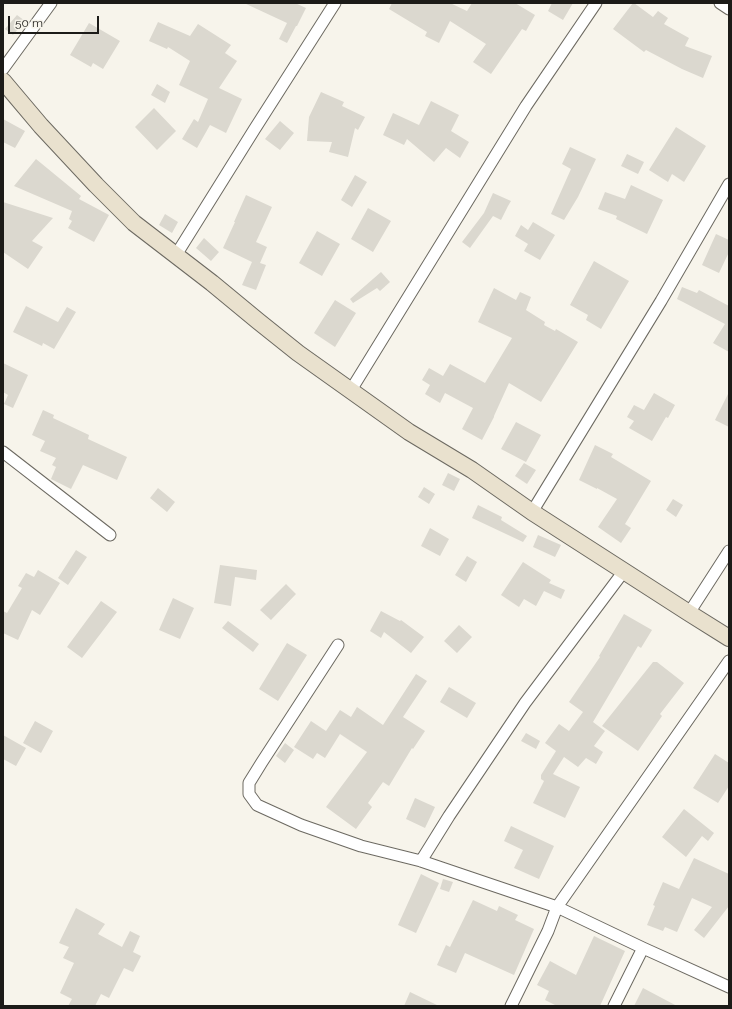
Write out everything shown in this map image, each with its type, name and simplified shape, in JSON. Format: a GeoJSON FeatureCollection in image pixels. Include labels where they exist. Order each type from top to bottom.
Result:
{"type":"FeatureCollection","features":[{"type":"Feature","properties":{"kind":"street"},"geometry":{"type":"LineString","coordinates":[[3,69],[51,3]]}},
{"type":"Feature","properties":{"kind":"street"},"geometry":{"type":"LineString","coordinates":[[176,255],[335,3]]}},
{"type":"Feature","properties":{"kind":"street"},"geometry":{"type":"LineString","coordinates":[[351,390],[526,106],[596,3]]}},
{"type":"Feature","properties":{"kind":"street"},"geometry":{"type":"LineString","coordinates":[[720,3],[729,9]]}},
{"type":"Feature","properties":{"kind":"street"},"geometry":{"type":"LineString","coordinates":[[3,81],[41,126],[134,223],[212,283],[275,335],[409,432],[472,470],[532,512],[729,638]]}},
{"type":"Feature","properties":{"kind":"street"},"geometry":{"type":"LineString","coordinates":[[532,512],[661,301],[729,184]]}},
{"type":"Feature","properties":{"kind":"street"},"geometry":{"type":"LineString","coordinates":[[3,452],[110,535]]}},
{"type":"Feature","properties":{"kind":"street"},"geometry":{"type":"LineString","coordinates":[[690,613],[729,551]]}},
{"type":"Feature","properties":{"kind":"street"},"geometry":{"type":"LineString","coordinates":[[421,861],[448,816],[525,703],[624,571]]}},
{"type":"Feature","properties":{"kind":"street"},"geometry":{"type":"LineString","coordinates":[[338,645],[249,783],[249,794],[257,805],[302,825],[361,846],[421,861],[557,907],[729,987]]}},
{"type":"Feature","properties":{"kind":"street"},"geometry":{"type":"LineString","coordinates":[[511,1006],[548,931],[557,907],[729,661]]}},
{"type":"Feature","properties":{"kind":"street"},"geometry":{"type":"LineString","coordinates":[[614,1006],[643,948]]}},
{"type":"Feature","properties":{"kind":"building"},"geometry":{"type":"Polygon","coordinates":[[[244,3],[295,3],[306,8],[287,43],[279,39],[287,23],[244,3]]]}},
{"type":"Feature","properties":{"kind":"building"},"geometry":{"type":"Polygon","coordinates":[[[392,3],[450,3],[467,11],[472,3],[515,3],[535,15],[526,31],[522,29],[491,74],[473,62],[486,44],[450,21],[439,43],[425,36],[427,32],[389,9],[392,3]]]}},
{"type":"Feature","properties":{"kind":"building"},"geometry":{"type":"Polygon","coordinates":[[[552,3],[573,3],[563,20],[548,11],[552,3]]]}},
{"type":"Feature","properties":{"kind":"building"},"geometry":{"type":"Polygon","coordinates":[[[633,3],[653,17],[658,11],[668,18],[664,24],[689,38],[685,46],[712,56],[703,78],[646,50],[644,52],[613,29],[633,3]]]}},
{"type":"Feature","properties":{"kind":"building"},"geometry":{"type":"Polygon","coordinates":[[[17,15],[25,21],[13,35],[5,29],[17,15]]]}},
{"type":"Feature","properties":{"kind":"building"},"geometry":{"type":"Polygon","coordinates":[[[158,22],[190,36],[198,24],[231,45],[225,53],[237,61],[219,88],[242,99],[226,133],[210,125],[197,148],[182,139],[194,119],[198,122],[208,99],[179,85],[190,61],[168,47],[167,49],[149,41],[158,22]]]}},
{"type":"Feature","properties":{"kind":"building"},"geometry":{"type":"Polygon","coordinates":[[[89,23],[120,41],[103,69],[93,63],[91,67],[70,55],[89,23]]]}},
{"type":"Feature","properties":{"kind":"building"},"geometry":{"type":"Polygon","coordinates":[[[157,84],[170,92],[165,103],[151,95],[157,84]]]}},
{"type":"Feature","properties":{"kind":"building"},"geometry":{"type":"Polygon","coordinates":[[[321,92],[344,102],[342,106],[365,117],[358,130],[355,128],[348,157],[329,152],[332,142],[307,141],[309,117],[321,92]]]}},
{"type":"Feature","properties":{"kind":"building"},"geometry":{"type":"Polygon","coordinates":[[[431,101],[459,115],[451,131],[469,142],[460,158],[446,148],[434,162],[407,139],[404,145],[383,135],[393,113],[419,125],[431,101]]]}},
{"type":"Feature","properties":{"kind":"building"},"geometry":{"type":"Polygon","coordinates":[[[154,108],[176,131],[157,150],[135,127],[154,108]]]}},
{"type":"Feature","properties":{"kind":"building"},"geometry":{"type":"Polygon","coordinates":[[[3,119],[25,131],[15,148],[3,142],[3,119]]]}},
{"type":"Feature","properties":{"kind":"building"},"geometry":{"type":"Polygon","coordinates":[[[280,121],[294,133],[280,150],[265,139],[280,121]]]}},
{"type":"Feature","properties":{"kind":"building"},"geometry":{"type":"Polygon","coordinates":[[[676,127],[706,146],[684,182],[672,174],[668,182],[649,170],[676,127]]]}},
{"type":"Feature","properties":{"kind":"building"},"geometry":{"type":"Polygon","coordinates":[[[570,147],[596,159],[578,197],[564,220],[551,214],[571,169],[562,164],[570,147]]]}},
{"type":"Feature","properties":{"kind":"building"},"geometry":{"type":"Polygon","coordinates":[[[627,154],[644,162],[638,174],[621,166],[627,154]]]}},
{"type":"Feature","properties":{"kind":"building"},"geometry":{"type":"Polygon","coordinates":[[[36,159],[81,196],[79,199],[109,215],[94,242],[68,228],[72,221],[69,219],[72,211],[14,186],[36,159]]]}},
{"type":"Feature","properties":{"kind":"building"},"geometry":{"type":"Polygon","coordinates":[[[355,175],[367,182],[352,207],[341,200],[355,175]]]}},
{"type":"Feature","properties":{"kind":"building"},"geometry":{"type":"Polygon","coordinates":[[[631,185],[663,200],[647,234],[616,219],[617,216],[598,209],[605,192],[625,199],[631,185]]]}},
{"type":"Feature","properties":{"kind":"building"},"geometry":{"type":"Polygon","coordinates":[[[493,193],[511,201],[501,220],[493,216],[470,248],[462,242],[484,213],[493,193]]]}},
{"type":"Feature","properties":{"kind":"building"},"geometry":{"type":"Polygon","coordinates":[[[246,195],[272,207],[256,242],[267,247],[260,263],[266,265],[256,290],[242,285],[252,262],[223,248],[246,195]]]}},
{"type":"Feature","properties":{"kind":"building"},"geometry":{"type":"Polygon","coordinates":[[[3,202],[53,218],[32,241],[43,247],[28,269],[3,252],[3,202]]]}},
{"type":"Feature","properties":{"kind":"building"},"geometry":{"type":"Polygon","coordinates":[[[368,208],[391,221],[373,252],[351,239],[368,208]]]}},
{"type":"Feature","properties":{"kind":"building"},"geometry":{"type":"Polygon","coordinates":[[[165,214],[178,222],[172,233],[159,225],[165,214]]]}},
{"type":"Feature","properties":{"kind":"building"},"geometry":{"type":"Polygon","coordinates":[[[533,222],[555,235],[540,260],[524,251],[528,244],[515,236],[521,225],[528,230],[533,222]]]}},
{"type":"Feature","properties":{"kind":"building"},"geometry":{"type":"Polygon","coordinates":[[[317,231],[340,244],[322,276],[299,263],[317,231]]]}},
{"type":"Feature","properties":{"kind":"building"},"geometry":{"type":"Polygon","coordinates":[[[716,234],[729,240],[729,252],[719,273],[702,265],[716,234]]]}},
{"type":"Feature","properties":{"kind":"building"},"geometry":{"type":"Polygon","coordinates":[[[204,238],[219,252],[211,261],[196,248],[204,238]]]}},
{"type":"Feature","properties":{"kind":"building"},"geometry":{"type":"Polygon","coordinates":[[[594,261],[629,281],[601,329],[586,320],[588,315],[570,305],[594,261]]]}},
{"type":"Feature","properties":{"kind":"building"},"geometry":{"type":"Polygon","coordinates":[[[381,272],[390,282],[380,291],[377,288],[353,303],[350,299],[381,272]]]}},
{"type":"Feature","properties":{"kind":"building"},"geometry":{"type":"Polygon","coordinates":[[[682,287],[697,293],[699,290],[729,306],[729,352],[713,343],[725,324],[677,299],[682,287]]]}},
{"type":"Feature","properties":{"kind":"building"},"geometry":{"type":"Polygon","coordinates":[[[494,288],[516,300],[520,292],[531,297],[526,310],[545,322],[544,325],[555,331],[556,329],[578,342],[541,402],[509,383],[482,440],[462,429],[473,408],[445,393],[440,403],[425,394],[430,385],[422,380],[429,368],[443,376],[450,364],[485,383],[512,338],[478,322],[494,288]]]}},
{"type":"Feature","properties":{"kind":"building"},"geometry":{"type":"Polygon","coordinates":[[[335,300],[356,313],[335,347],[314,333],[335,300]]]}},
{"type":"Feature","properties":{"kind":"building"},"geometry":{"type":"Polygon","coordinates":[[[26,306],[58,322],[67,307],[76,312],[54,349],[43,343],[42,346],[13,332],[26,306]]]}},
{"type":"Feature","properties":{"kind":"building"},"geometry":{"type":"Polygon","coordinates":[[[3,363],[28,375],[13,408],[4,404],[8,395],[3,392],[3,363]]]}},
{"type":"Feature","properties":{"kind":"building"},"geometry":{"type":"Polygon","coordinates":[[[729,392],[729,427],[715,420],[729,392]]]}},
{"type":"Feature","properties":{"kind":"building"},"geometry":{"type":"Polygon","coordinates":[[[654,393],[675,405],[652,441],[629,428],[634,421],[627,417],[634,405],[644,410],[654,393]]]}},
{"type":"Feature","properties":{"kind":"building"},"geometry":{"type":"Polygon","coordinates":[[[43,410],[54,415],[53,418],[89,435],[88,439],[127,457],[117,480],[83,465],[71,489],[51,479],[56,467],[52,465],[56,458],[40,451],[45,441],[32,435],[43,410]]]}},
{"type":"Feature","properties":{"kind":"building"},"geometry":{"type":"Polygon","coordinates":[[[516,422],[541,435],[526,462],[501,449],[516,422]]]}},
{"type":"Feature","properties":{"kind":"building"},"geometry":{"type":"Polygon","coordinates":[[[595,445],[613,454],[611,457],[651,481],[625,524],[631,528],[621,543],[598,527],[617,499],[579,480],[595,445]]]}},
{"type":"Feature","properties":{"kind":"building"},"geometry":{"type":"Polygon","coordinates":[[[524,463],[536,470],[527,484],[515,476],[524,463]]]}},
{"type":"Feature","properties":{"kind":"building"},"geometry":{"type":"Polygon","coordinates":[[[448,473],[460,479],[454,491],[442,485],[448,473]]]}},
{"type":"Feature","properties":{"kind":"building"},"geometry":{"type":"Polygon","coordinates":[[[424,487],[435,494],[429,504],[418,497],[424,487]]]}},
{"type":"Feature","properties":{"kind":"building"},"geometry":{"type":"Polygon","coordinates":[[[158,488],[175,502],[167,512],[150,498],[158,488]]]}},
{"type":"Feature","properties":{"kind":"building"},"geometry":{"type":"Polygon","coordinates":[[[673,499],[683,505],[676,517],[666,510],[673,499]]]}},
{"type":"Feature","properties":{"kind":"building"},"geometry":{"type":"Polygon","coordinates":[[[478,505],[502,517],[501,520],[527,536],[523,542],[472,518],[478,505]]]}},
{"type":"Feature","properties":{"kind":"building"},"geometry":{"type":"Polygon","coordinates":[[[430,528],[449,539],[440,556],[421,546],[430,528]]]}},
{"type":"Feature","properties":{"kind":"building"},"geometry":{"type":"Polygon","coordinates":[[[538,535],[561,545],[555,557],[533,547],[538,535]]]}},
{"type":"Feature","properties":{"kind":"building"},"geometry":{"type":"Polygon","coordinates":[[[76,550],[87,557],[68,585],[58,578],[76,550]]]}},
{"type":"Feature","properties":{"kind":"building"},"geometry":{"type":"Polygon","coordinates":[[[467,556],[477,562],[466,582],[455,575],[467,556]]]}},
{"type":"Feature","properties":{"kind":"building"},"geometry":{"type":"Polygon","coordinates":[[[523,562],[551,580],[549,583],[565,590],[561,599],[544,591],[536,606],[524,599],[519,607],[501,595],[523,562]]]}},
{"type":"Feature","properties":{"kind":"building"},"geometry":{"type":"Polygon","coordinates":[[[220,565],[257,570],[256,580],[235,577],[231,606],[214,603],[220,565]]]}},
{"type":"Feature","properties":{"kind":"building"},"geometry":{"type":"Polygon","coordinates":[[[38,570],[60,583],[40,615],[32,610],[18,640],[3,633],[3,611],[7,613],[22,588],[18,586],[26,573],[34,577],[38,570]]]}},
{"type":"Feature","properties":{"kind":"building"},"geometry":{"type":"Polygon","coordinates":[[[286,584],[296,594],[271,620],[260,610],[286,584]]]}},
{"type":"Feature","properties":{"kind":"building"},"geometry":{"type":"Polygon","coordinates":[[[173,598],[194,608],[180,639],[159,630],[173,598]]]}},
{"type":"Feature","properties":{"kind":"building"},"geometry":{"type":"Polygon","coordinates":[[[101,601],[117,612],[82,658],[67,647],[101,601]]]}},
{"type":"Feature","properties":{"kind":"building"},"geometry":{"type":"Polygon","coordinates":[[[381,611],[400,621],[401,620],[424,637],[411,653],[384,632],[381,638],[370,631],[381,611]]]}},
{"type":"Feature","properties":{"kind":"building"},"geometry":{"type":"Polygon","coordinates":[[[624,614],[652,630],[641,648],[638,646],[593,722],[605,731],[594,746],[603,752],[596,764],[586,758],[578,767],[564,757],[553,774],[580,787],[565,818],[533,803],[544,781],[541,779],[541,775],[556,751],[545,743],[559,724],[569,731],[583,712],[569,702],[600,657],[599,656],[624,614]]]}},
{"type":"Feature","properties":{"kind":"building"},"geometry":{"type":"Polygon","coordinates":[[[228,621],[259,644],[253,652],[222,628],[228,621]]]}},
{"type":"Feature","properties":{"kind":"building"},"geometry":{"type":"Polygon","coordinates":[[[459,625],[472,637],[457,653],[444,641],[459,625]]]}},
{"type":"Feature","properties":{"kind":"building"},"geometry":{"type":"Polygon","coordinates":[[[287,643],[307,655],[278,701],[259,689],[287,643]]]}},
{"type":"Feature","properties":{"kind":"building"},"geometry":{"type":"Polygon","coordinates":[[[653,662],[657,662],[684,683],[660,714],[662,716],[638,751],[602,726],[653,662]]]}},
{"type":"Feature","properties":{"kind":"building"},"geometry":{"type":"Polygon","coordinates":[[[416,674],[427,681],[403,717],[425,731],[413,749],[412,748],[389,786],[383,782],[368,803],[372,807],[356,829],[326,807],[367,752],[340,734],[325,758],[317,753],[313,759],[294,747],[311,721],[326,731],[340,710],[351,717],[357,707],[383,725],[416,674]]]}},
{"type":"Feature","properties":{"kind":"building"},"geometry":{"type":"Polygon","coordinates":[[[449,687],[476,703],[467,718],[440,702],[449,687]]]}},
{"type":"Feature","properties":{"kind":"building"},"geometry":{"type":"Polygon","coordinates":[[[35,721],[53,731],[41,753],[23,743],[35,721]]]}},
{"type":"Feature","properties":{"kind":"building"},"geometry":{"type":"Polygon","coordinates":[[[526,733],[540,741],[536,749],[521,741],[526,733]]]}},
{"type":"Feature","properties":{"kind":"building"},"geometry":{"type":"Polygon","coordinates":[[[3,735],[26,748],[16,766],[3,759],[3,735]]]}},
{"type":"Feature","properties":{"kind":"building"},"geometry":{"type":"Polygon","coordinates":[[[285,743],[294,750],[285,763],[276,756],[285,743]]]}},
{"type":"Feature","properties":{"kind":"building"},"geometry":{"type":"Polygon","coordinates":[[[715,754],[729,763],[729,786],[718,803],[693,788],[715,754]]]}},
{"type":"Feature","properties":{"kind":"building"},"geometry":{"type":"Polygon","coordinates":[[[415,798],[435,807],[425,828],[406,819],[415,798]]]}},
{"type":"Feature","properties":{"kind":"building"},"geometry":{"type":"Polygon","coordinates":[[[684,809],[714,833],[708,841],[702,836],[686,857],[662,837],[684,809]]]}},
{"type":"Feature","properties":{"kind":"building"},"geometry":{"type":"Polygon","coordinates":[[[511,826],[554,846],[539,879],[514,868],[523,850],[504,841],[511,826]]]}},
{"type":"Feature","properties":{"kind":"building"},"geometry":{"type":"Polygon","coordinates":[[[694,858],[729,874],[729,906],[704,938],[694,930],[712,907],[692,898],[677,932],[665,927],[663,931],[647,925],[655,906],[653,905],[663,882],[679,889],[694,858]]]}},
{"type":"Feature","properties":{"kind":"building"},"geometry":{"type":"Polygon","coordinates":[[[421,874],[439,883],[416,933],[398,925],[421,874]]]}},
{"type":"Feature","properties":{"kind":"building"},"geometry":{"type":"Polygon","coordinates":[[[443,879],[453,882],[449,892],[440,889],[443,879]]]}},
{"type":"Feature","properties":{"kind":"building"},"geometry":{"type":"Polygon","coordinates":[[[473,900],[497,911],[499,906],[518,915],[515,920],[534,929],[514,975],[465,953],[456,973],[437,965],[446,945],[450,947],[473,900]]]}},
{"type":"Feature","properties":{"kind":"building"},"geometry":{"type":"Polygon","coordinates":[[[76,908],[105,924],[98,934],[122,947],[130,931],[140,936],[133,952],[141,956],[133,972],[124,968],[109,998],[101,994],[95,1006],[68,1006],[72,999],[60,993],[74,963],[63,958],[69,947],[59,943],[76,908]]]}},
{"type":"Feature","properties":{"kind":"building"},"geometry":{"type":"Polygon","coordinates":[[[594,936],[625,951],[600,1006],[557,1006],[545,1000],[549,991],[537,985],[550,961],[576,975],[594,936]]]}},
{"type":"Feature","properties":{"kind":"building"},"geometry":{"type":"Polygon","coordinates":[[[643,988],[677,1006],[634,1006],[643,988]]]}},
{"type":"Feature","properties":{"kind":"building"},"geometry":{"type":"Polygon","coordinates":[[[410,992],[439,1006],[404,1006],[410,992]]]}}]}
